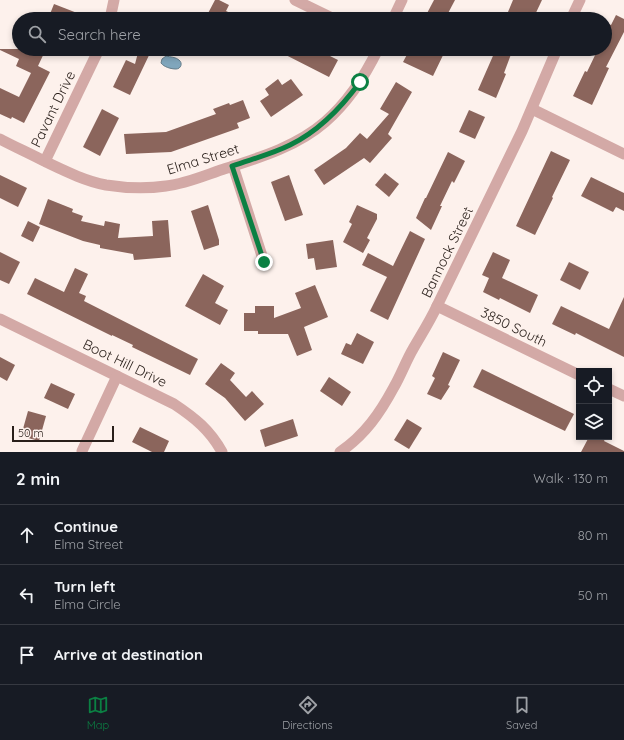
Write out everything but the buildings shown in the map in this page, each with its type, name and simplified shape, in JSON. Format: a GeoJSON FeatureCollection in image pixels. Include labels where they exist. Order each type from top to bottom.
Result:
{"type":"FeatureCollection","features":[{"type":"Feature","properties":{"kind":"street"},"geometry":{"type":"LineString","coordinates":[[111,12],[114,0]]}},
{"type":"Feature","properties":{"kind":"street"},"geometry":{"type":"LineString","coordinates":[[295,0],[320,12]]}},
{"type":"Feature","properties":{"kind":"street"},"geometry":{"type":"LineString","coordinates":[[396,12],[402,0]]}},
{"type":"Feature","properties":{"kind":"street"},"geometry":{"type":"LineString","coordinates":[[574,12],[580,0]]}},
{"type":"Feature","properties":{"kind":"street","name":"Pavant Drive"},"geometry":{"type":"LineString","coordinates":[[45,161],[96,56]]}},
{"type":"Feature","properties":{"kind":"street","name":"Elma Street"},"geometry":{"type":"LineString","coordinates":[[0,139],[66,172],[104,185],[134,188],[167,186],[232,166],[300,140],[321,125],[335,112],[352,92],[366,72],[374,56]]}},
{"type":"Feature","properties":{"kind":"street","name":"Bannock Street"},"geometry":{"type":"LineString","coordinates":[[340,452],[355,448],[394,388],[413,349],[437,306],[519,137],[555,56]]}},
{"type":"Feature","properties":{"kind":"street"},"geometry":{"type":"LineString","coordinates":[[532,109],[624,154]]}},
{"type":"Feature","properties":{"kind":"street"},"geometry":{"type":"LineString","coordinates":[[232,166],[264,262]]}},
{"type":"Feature","properties":{"kind":"street","name":"3850 South"},"geometry":{"type":"LineString","coordinates":[[437,306],[576,374]]}},
{"type":"Feature","properties":{"kind":"street","name":"Boot Hill Drive"},"geometry":{"type":"LineString","coordinates":[[0,319],[165,399],[200,422],[210,433],[222,452]]}},
{"type":"Feature","properties":{"kind":"street"},"geometry":{"type":"LineString","coordinates":[[82,451],[117,376]]}},
{"type":"Feature","properties":{"kind":"street"},"geometry":{"type":"LineString","coordinates":[[612,390],[624,396]]}},
{"type":"Feature","properties":{"kind":"water"},"geometry":{"type":"Polygon","coordinates":[[[166,56],[178,59],[181,63],[180,67],[178,69],[172,69],[162,64],[162,59],[166,56]]]}},
{"type":"Feature","properties":{"kind":"route"},"geometry":{"type":"LineString","coordinates":[[264,262],[232,166],[279,150],[300,140],[317,128],[335,112],[360,82]]}}]}
